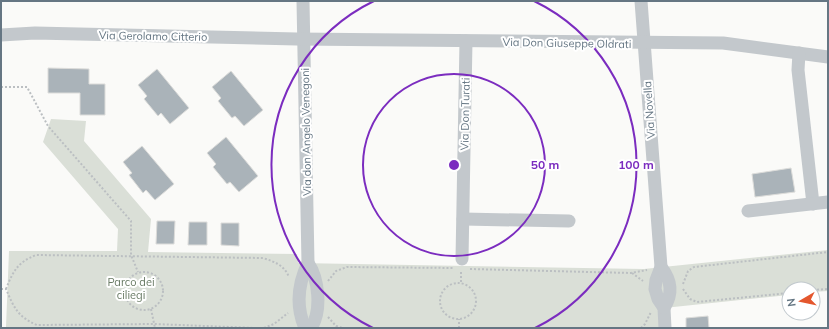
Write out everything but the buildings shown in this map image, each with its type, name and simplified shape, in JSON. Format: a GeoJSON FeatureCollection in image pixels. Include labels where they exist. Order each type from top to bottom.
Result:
{"type":"FeatureCollection","features":[{"type":"Feature","properties":{"kind":"street","name":"Via don Angelo Venegoni"},"geometry":{"type":"LineString","coordinates":[[303,1],[308,263],[302,275],[299,296],[300,311],[305,328]]}},
{"type":"Feature","properties":{"kind":"street","name":"Via Novella"},"geometry":{"type":"LineString","coordinates":[[640,1],[661,267],[668,275],[671,287],[670,299],[664,308],[665,328]]}},
{"type":"Feature","properties":{"kind":"street","name":"Via Gerolamo Citterio"},"geometry":{"type":"LineString","coordinates":[[1,35],[43,34],[304,39]]}},
{"type":"Feature","properties":{"kind":"street","name":"Via Don Giuseppe Oldrati"},"geometry":{"type":"LineString","coordinates":[[304,39],[644,44],[723,43],[828,57]]}},
{"type":"Feature","properties":{"kind":"street","name":"Via Don Turati"},"geometry":{"type":"LineString","coordinates":[[464,265],[463,219],[466,41]]}},
{"type":"Feature","properties":{"kind":"street"},"geometry":{"type":"LineString","coordinates":[[800,53],[798,70],[813,204]]}},
{"type":"Feature","properties":{"kind":"street"},"geometry":{"type":"LineString","coordinates":[[748,211],[828,202]]}},
{"type":"Feature","properties":{"kind":"street"},"geometry":{"type":"LineString","coordinates":[[463,219],[569,221]]}},
{"type":"Feature","properties":{"kind":"street","name":"Via don Angelo Venegoni"},"geometry":{"type":"LineString","coordinates":[[308,263],[314,272],[317,298],[315,322],[311,328]]}},
{"type":"Feature","properties":{"kind":"path"},"geometry":{"type":"LineString","coordinates":[[1,87],[27,87],[48,127],[131,221],[131,255],[138,272]]}},
{"type":"Feature","properties":{"kind":"path"},"geometry":{"type":"LineString","coordinates":[[781,294],[697,302],[690,299],[682,286],[688,272],[694,267],[828,252]]}},
{"type":"Feature","properties":{"kind":"path"},"geometry":{"type":"LineString","coordinates":[[254,328],[155,324],[37,325],[25,320],[17,312],[6,289],[10,277],[17,267],[24,260],[36,255],[131,255],[263,258],[277,262],[286,270],[290,280]]}},
{"type":"Feature","properties":{"kind":"path"},"geometry":{"type":"LineString","coordinates":[[317,298],[323,299],[325,287],[331,276],[336,271],[347,267],[464,265],[631,273],[661,267]]}},
{"type":"Feature","properties":{"kind":"path"},"geometry":{"type":"LineString","coordinates":[[138,272],[152,273],[161,281],[163,287],[161,300],[151,309],[138,309],[128,301],[125,295],[127,282],[138,272]]}},
{"type":"Feature","properties":{"kind":"path"},"geometry":{"type":"LineString","coordinates":[[456,282],[466,284],[474,292],[476,297],[475,308],[471,314],[459,319],[449,317],[444,313],[440,300],[445,288],[456,282]]}},
{"type":"Feature","properties":{"kind":"path"},"geometry":{"type":"LineString","coordinates":[[1,289],[6,289]]}},
{"type":"Feature","properties":{"kind":"path"},"geometry":{"type":"LineString","coordinates":[[264,328],[284,318],[291,310],[293,296],[299,296]]}},
{"type":"Feature","properties":{"kind":"path"},"geometry":{"type":"LineString","coordinates":[[151,309],[155,328]]}},
{"type":"Feature","properties":{"kind":"path"},"geometry":{"type":"LineString","coordinates":[[459,319],[459,328]]}},
{"type":"Feature","properties":{"kind":"green space","name":"Parco dei ciliegi"},"geometry":{"type":"Polygon","coordinates":[[[51,119],[86,121],[84,141],[151,219],[148,252],[297,254],[298,263],[644,269],[828,250],[828,291],[821,291],[821,281],[781,281],[781,296],[664,308],[660,328],[6,327],[9,251],[117,251],[118,229],[43,142],[51,119]]]}}]}
